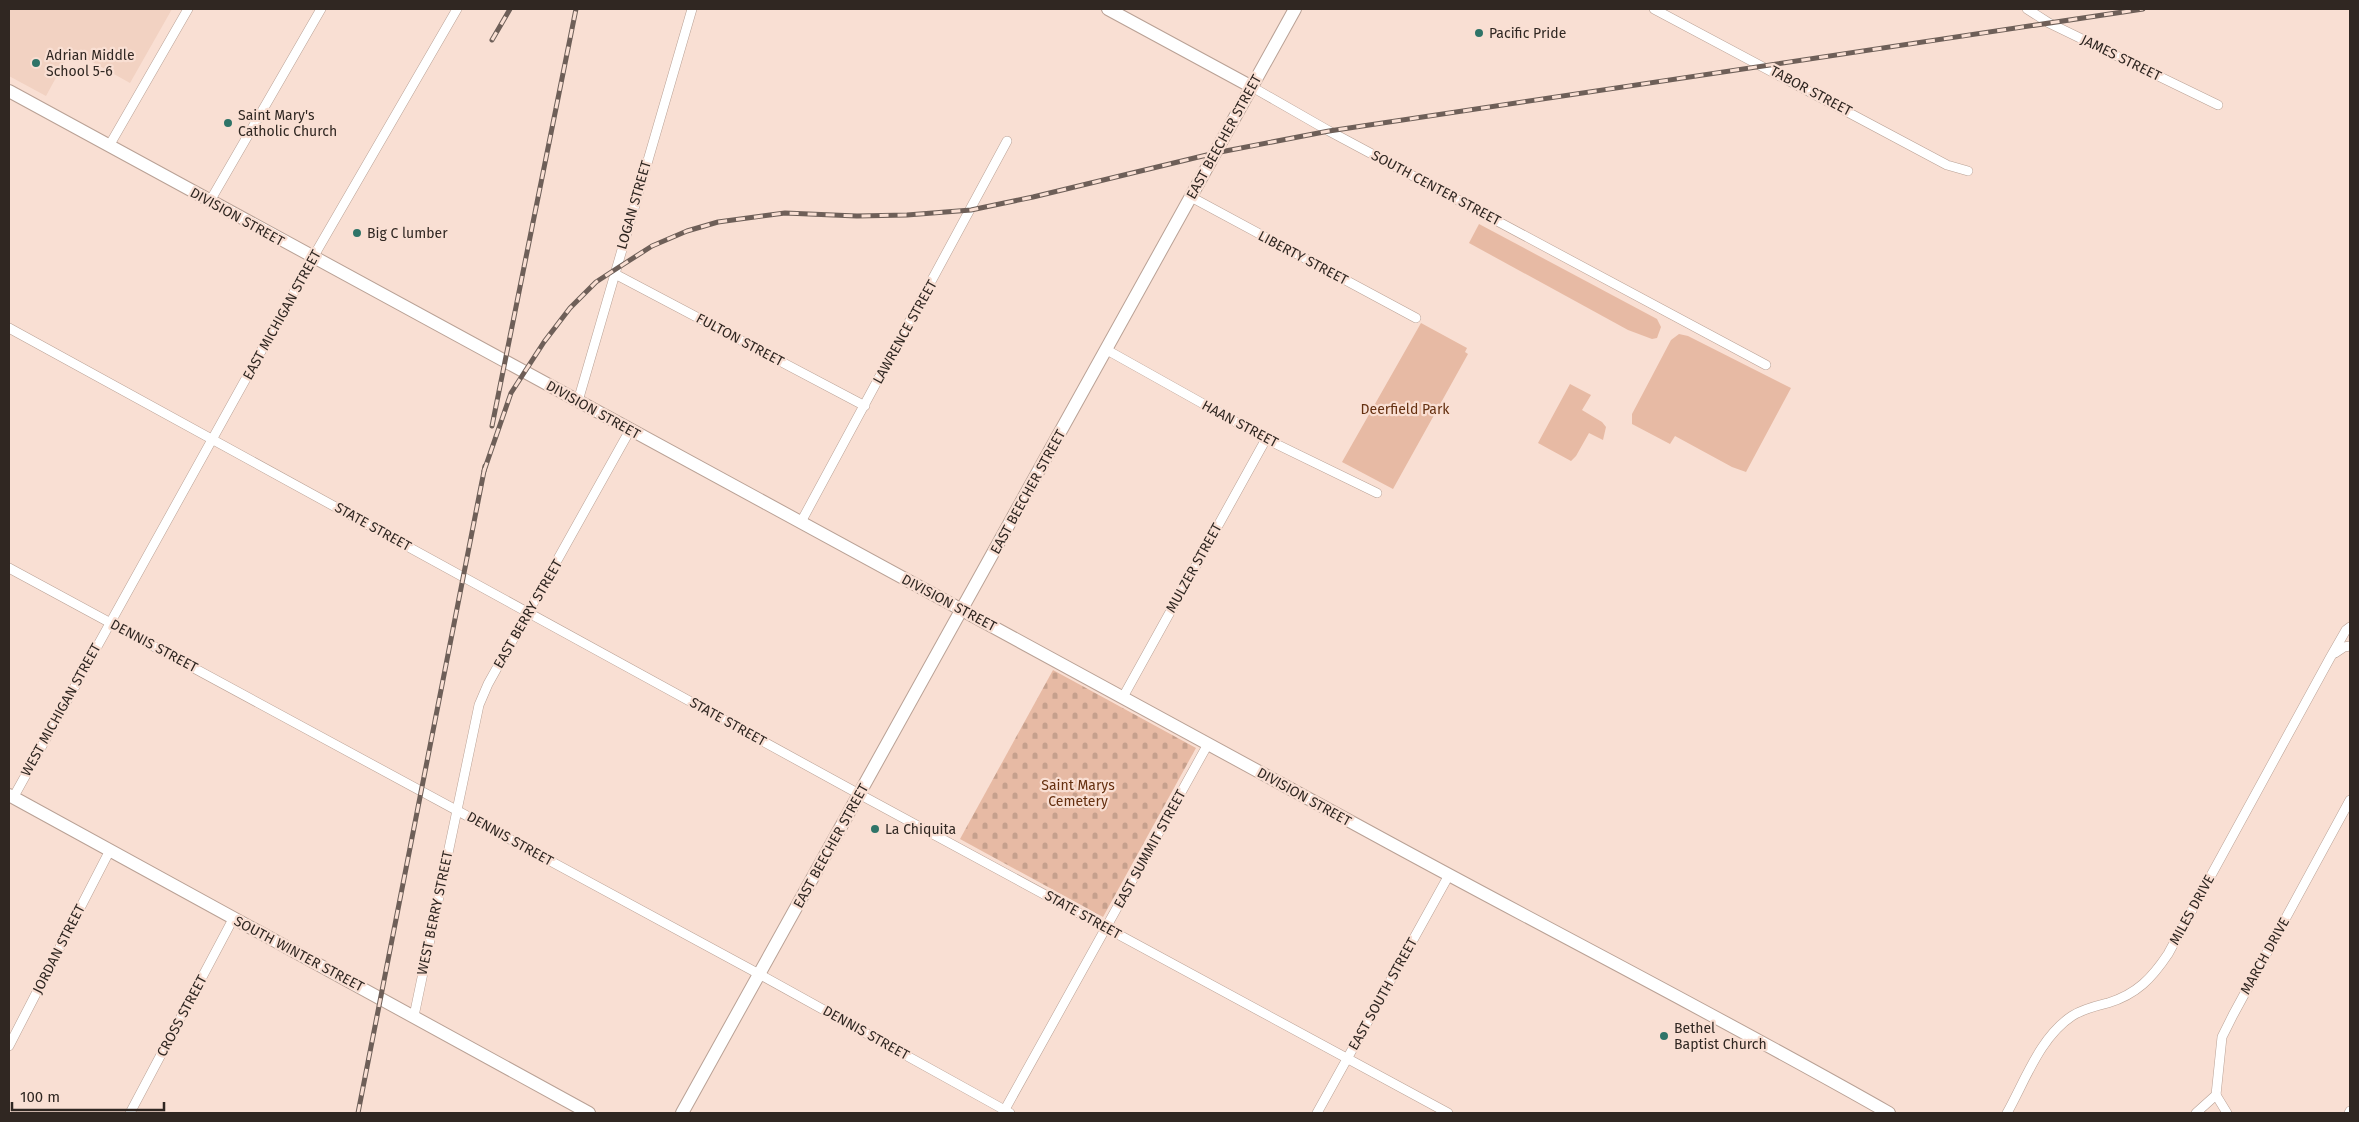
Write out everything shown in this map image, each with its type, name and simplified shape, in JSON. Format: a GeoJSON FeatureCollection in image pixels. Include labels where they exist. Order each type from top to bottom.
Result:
{"type":"FeatureCollection","features":[{"type":"Feature","properties":{"kind":"street"},"geometry":{"type":"LineString","coordinates":[[108,146],[188,9]]}},
{"type":"Feature","properties":{"kind":"street"},"geometry":{"type":"LineString","coordinates":[[210,201],[321,9]]}},
{"type":"Feature","properties":{"kind":"street","name":"EAST MICHIGAN STREET"},"geometry":{"type":"LineString","coordinates":[[110,622],[312,259],[456,9]]}},
{"type":"Feature","properties":{"kind":"street","name":"LOGAN STREET"},"geometry":{"type":"LineString","coordinates":[[578,401],[692,9]]}},
{"type":"Feature","properties":{"kind":"street","name":"SOUTH CENTER STREET"},"geometry":{"type":"LineString","coordinates":[[1108,9],[1329,131],[1766,365]]}},
{"type":"Feature","properties":{"kind":"street","name":"EAST BEECHER STREET"},"geometry":{"type":"LineString","coordinates":[[682,1113],[1295,9]]}},
{"type":"Feature","properties":{"kind":"street","name":"TABOR STREET"},"geometry":{"type":"LineString","coordinates":[[1654,9],[1947,165],[1968,171]]}},
{"type":"Feature","properties":{"kind":"street","name":"JAMES STREET"},"geometry":{"type":"LineString","coordinates":[[2026,9],[2049,23],[2218,105]]}},
{"type":"Feature","properties":{"kind":"street","name":"DIVISION STREET"},"geometry":{"type":"LineString","coordinates":[[9,91],[312,259],[578,401],[1889,1113]]}},
{"type":"Feature","properties":{"kind":"street","name":"LAWRENCE STREET"},"geometry":{"type":"LineString","coordinates":[[801,522],[1007,142]]}},
{"type":"Feature","properties":{"kind":"street","name":"LIBERTY STREET"},"geometry":{"type":"LineString","coordinates":[[1191,197],[1416,318]]}},
{"type":"Feature","properties":{"kind":"street","name":"FULTON STREET"},"geometry":{"type":"LineString","coordinates":[[614,274],[864,406]]}},
{"type":"Feature","properties":{"kind":"street","name":"STATE STREET"},"geometry":{"type":"LineString","coordinates":[[9,328],[859,794],[1448,1113]]}},
{"type":"Feature","properties":{"kind":"street","name":"HAAN STREET"},"geometry":{"type":"LineString","coordinates":[[1107,350],[1266,438],[1377,492]]}},
{"type":"Feature","properties":{"kind":"street","name":"EAST BERRY STREET"},"geometry":{"type":"LineString","coordinates":[[456,809],[479,704],[488,684],[630,430]]}},
{"type":"Feature","properties":{"kind":"street","name":"MULZER STREET"},"geometry":{"type":"LineString","coordinates":[[1123,697],[1266,438]]}},
{"type":"Feature","properties":{"kind":"street","name":"DENNIS STREET"},"geometry":{"type":"LineString","coordinates":[[9,568],[759,974],[1006,1112]]}},
{"type":"Feature","properties":{"kind":"street","name":"WEST MICHIGAN STREET"},"geometry":{"type":"LineString","coordinates":[[11,796],[110,622]]}},
{"type":"Feature","properties":{"kind":"street","name":"MILES DRIVE"},"geometry":{"type":"LineString","coordinates":[[2007,1113],[2040,1052],[2059,1026],[2074,1015],[2127,996],[2141,988],[2155,974],[2168,954],[2330,658],[2346,630],[2350,627]]}},
{"type":"Feature","properties":{"kind":"street"},"geometry":{"type":"LineString","coordinates":[[2330,658],[2336,651],[2350,646]]}},
{"type":"Feature","properties":{"kind":"street","name":"EAST SUMMIT STREET"},"geometry":{"type":"LineString","coordinates":[[1006,1112],[1208,744]]}},
{"type":"Feature","properties":{"kind":"street","name":"SOUTH WINTER STREET"},"geometry":{"type":"LineString","coordinates":[[11,796],[109,852],[590,1113]]}},
{"type":"Feature","properties":{"kind":"street","name":"MARCH DRIVE"},"geometry":{"type":"LineString","coordinates":[[2216,1095],[2222,1037],[2350,800]]}},
{"type":"Feature","properties":{"kind":"street","name":"WEST BERRY STREET"},"geometry":{"type":"LineString","coordinates":[[414,1016],[456,809]]}},
{"type":"Feature","properties":{"kind":"street","name":"JORDAN STREET"},"geometry":{"type":"LineString","coordinates":[[9,1046],[109,852]]}},
{"type":"Feature","properties":{"kind":"street","name":"EAST SOUTH STREET"},"geometry":{"type":"LineString","coordinates":[[1317,1113],[1449,875]]}},
{"type":"Feature","properties":{"kind":"street","name":"CROSS STREET"},"geometry":{"type":"LineString","coordinates":[[130,1113],[233,919]]}},
{"type":"Feature","properties":{"kind":"street"},"geometry":{"type":"LineString","coordinates":[[2196,1113],[2216,1095],[2228,1113]]}},
{"type":"Feature","properties":{"kind":"shaded area","name":"Adrian Middle School 5-6"},"geometry":{"type":"Polygon","coordinates":[[[9,9],[172,9],[130,83],[71,50],[46,96],[9,76],[9,9]]]}},
{"type":"Feature","properties":{"kind":"green space"},"geometry":{"type":"Polygon","coordinates":[[[1479,224],[1657,319],[1661,327],[1657,338],[1652,339],[1628,330],[1469,243],[1479,224]]]}},
{"type":"Feature","properties":{"kind":"green space","name":"Deerfield Park"},"geometry":{"type":"Polygon","coordinates":[[[1421,323],[1467,348],[1465,352],[1468,354],[1393,489],[1342,462],[1421,323]]]}},
{"type":"Feature","properties":{"kind":"green space"},"geometry":{"type":"Polygon","coordinates":[[[1679,334],[1688,336],[1791,388],[1746,472],[1732,467],[1675,436],[1670,444],[1632,424],[1632,414],[1671,340],[1679,334]]]}},
{"type":"Feature","properties":{"kind":"green space"},"geometry":{"type":"Polygon","coordinates":[[[1570,384],[1591,395],[1582,410],[1602,422],[1606,427],[1603,440],[1589,433],[1576,456],[1571,461],[1538,443],[1570,384]]]}},
{"type":"Feature","properties":{"kind":"green space","name":"Saint Marys Cemetery"},"geometry":{"type":"Polygon","coordinates":[[[1053,670],[1196,748],[1103,917],[960,839],[1053,670]]]}},
{"type":"Feature","properties":{"kind":"railway"},"geometry":{"type":"LineString","coordinates":[[492,40],[510,9]]}},
{"type":"Feature","properties":{"kind":"railway"},"geometry":{"type":"LineString","coordinates":[[492,426],[576,9]]}},
{"type":"Feature","properties":{"kind":"railway"},"geometry":{"type":"LineString","coordinates":[[484,471],[511,393],[544,342],[570,308],[596,282],[652,246],[687,231],[718,222],[785,213],[857,216],[907,215],[971,210],[1215,153],[1329,131],[2143,9]]}},
{"type":"Feature","properties":{"kind":"railway"},"geometry":{"type":"LineString","coordinates":[[358,1113],[485,466]]}},
{"type":"Feature","properties":{"kind":"place","name":"Pacific Pride"},"geometry":{"type":"Point","coordinates":[1479,33]}},
{"type":"Feature","properties":{"kind":"place","name":"Adrian Middle School 5-6"},"geometry":{"type":"Point","coordinates":[36,63]}},
{"type":"Feature","properties":{"kind":"place","name":"Saint Mary's Catholic Church"},"geometry":{"type":"Point","coordinates":[228,123]}},
{"type":"Feature","properties":{"kind":"place","name":"Big C lumber"},"geometry":{"type":"Point","coordinates":[357,233]}},
{"type":"Feature","properties":{"kind":"place","name":"La Chiquita"},"geometry":{"type":"Point","coordinates":[875,829]}},
{"type":"Feature","properties":{"kind":"place","name":"Bethel Baptist Church"},"geometry":{"type":"Point","coordinates":[1664,1036]}}]}
